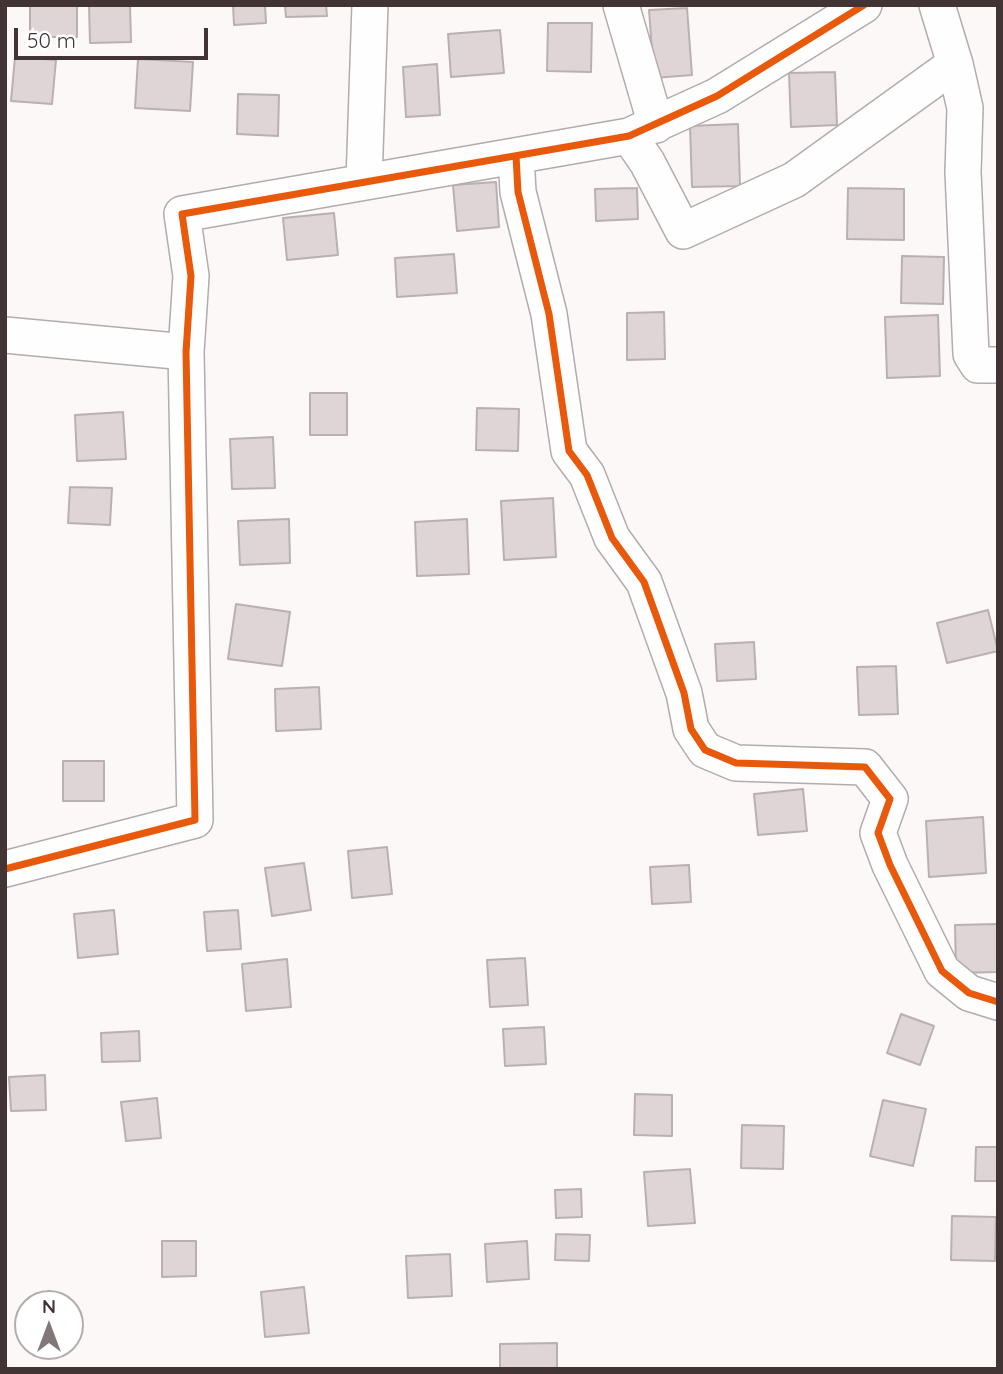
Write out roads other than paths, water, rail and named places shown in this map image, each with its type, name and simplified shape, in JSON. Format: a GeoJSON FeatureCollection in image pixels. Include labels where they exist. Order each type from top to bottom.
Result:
{"type":"FeatureCollection","features":[{"type":"Feature","properties":{"kind":"street"},"geometry":{"type":"LineString","coordinates":[[363,181],[370,5]]}},
{"type":"Feature","properties":{"kind":"street"},"geometry":{"type":"LineString","coordinates":[[621,5],[647,162],[683,231],[794,180],[955,64]]}},
{"type":"Feature","properties":{"kind":"street"},"geometry":{"type":"LineString","coordinates":[[5,869],[195,820],[186,352],[191,276],[182,214],[516,156],[642,130],[717,96],[864,5]]}},
{"type":"Feature","properties":{"kind":"street"},"geometry":{"type":"LineString","coordinates":[[937,5],[965,107],[963,172],[971,354],[978,365],[998,365]]}},
{"type":"Feature","properties":{"kind":"street"},"geometry":{"type":"LineString","coordinates":[[516,156],[518,192],[549,314],[569,451],[587,475],[612,538],[643,582],[681,681],[691,729],[705,750],[736,763],[865,767],[890,799],[878,833],[912,912],[942,971],[970,993],[998,1002]]}},
{"type":"Feature","properties":{"kind":"street"},"geometry":{"type":"LineString","coordinates":[[5,335],[186,352]]}}]}
